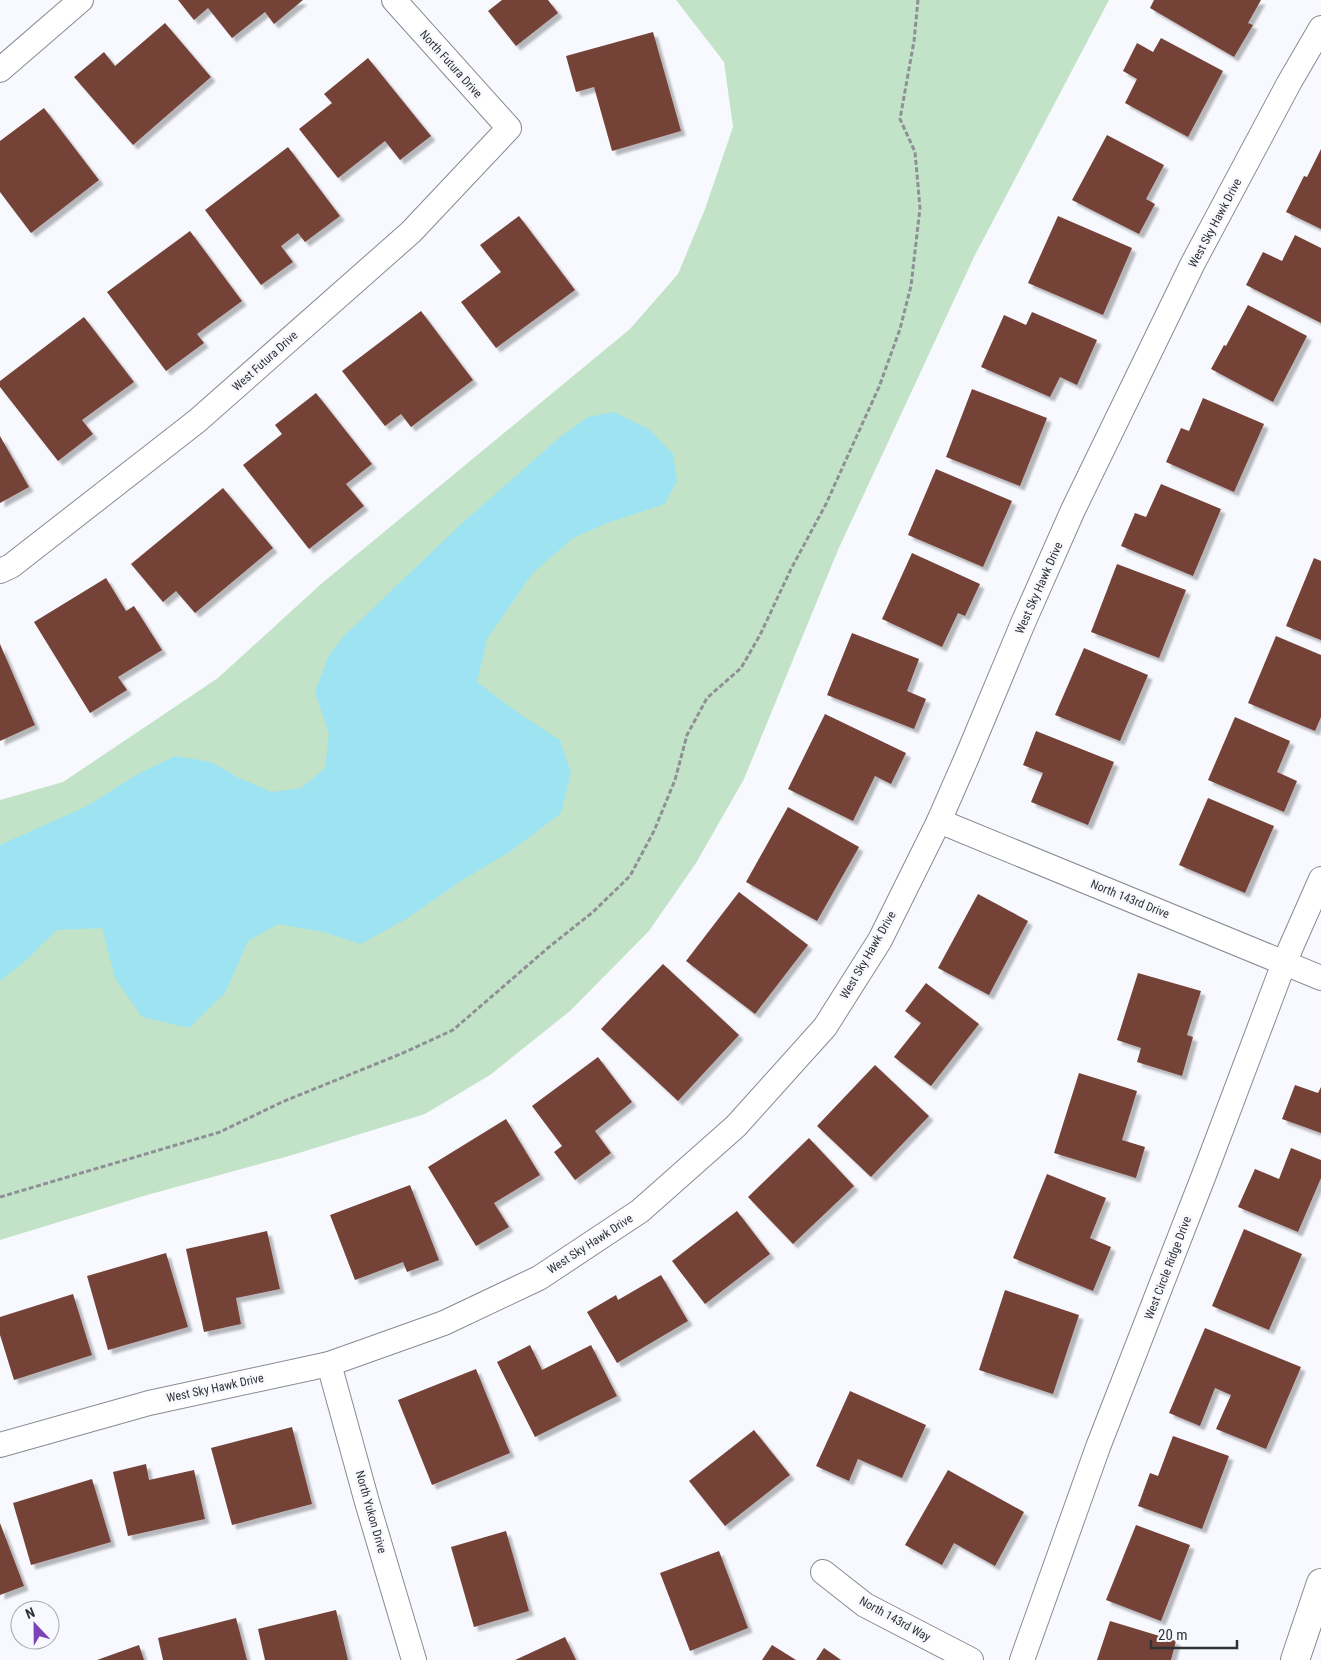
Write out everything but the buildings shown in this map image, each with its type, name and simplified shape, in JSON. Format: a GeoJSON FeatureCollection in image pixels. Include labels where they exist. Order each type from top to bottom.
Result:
{"type":"FeatureCollection","features":[{"type":"Feature","properties":{"kind":"street"},"geometry":{"type":"LineString","coordinates":[[0,70],[81,0]]}},
{"type":"Feature","properties":{"kind":"street","name":"North Futura Drive"},"geometry":{"type":"LineString","coordinates":[[394,0],[509,128]]}},
{"type":"Feature","properties":{"kind":"street","name":"West Sky Hawk Drive"},"geometry":{"type":"LineString","coordinates":[[0,1445],[149,1402],[329,1364],[444,1323],[539,1278],[640,1211],[736,1126],[824,1027],[880,940],[939,821],[1077,501],[1193,263],[1289,83],[1321,28]]}},
{"type":"Feature","properties":{"kind":"street","name":"West Futura Drive"},"geometry":{"type":"LineString","coordinates":[[0,571],[11,566],[197,421],[411,232],[509,128]]}},
{"type":"Feature","properties":{"kind":"street","name":"North 143rd Drive"},"geometry":{"type":"LineString","coordinates":[[939,821],[1321,978]]}},
{"type":"Feature","properties":{"kind":"street","name":"West Circle Ridge Drive"},"geometry":{"type":"LineString","coordinates":[[1022,1660],[1098,1447],[1284,963],[1321,879]]}},
{"type":"Feature","properties":{"kind":"street","name":"North Yukon Drive"},"geometry":{"type":"LineString","coordinates":[[329,1364],[367,1502],[414,1660]]}},
{"type":"Feature","properties":{"kind":"street","name":"North 143rd Way"},"geometry":{"type":"LineString","coordinates":[[823,1572],[865,1604],[971,1660]]}},
{"type":"Feature","properties":{"kind":"street"},"geometry":{"type":"LineString","coordinates":[[1295,1660],[1321,1583]]}},
{"type":"Feature","properties":{"kind":"path"},"geometry":{"type":"LineString","coordinates":[[0,1197],[220,1132],[282,1102],[403,1053],[452,1030],[593,912],[630,876],[658,822],[675,780],[687,735],[707,698],[741,668],[760,635],[826,504],[879,386],[900,329],[911,286],[920,208],[915,152],[900,119],[914,40],[918,0]]}},
{"type":"Feature","properties":{"kind":"green space"},"geometry":{"type":"Polygon","coordinates":[[[676,0],[1109,0],[974,257],[838,550],[744,779],[696,863],[649,931],[570,1011],[490,1075],[425,1114],[289,1156],[147,1195],[0,1240],[0,800],[63,782],[218,678],[321,584],[630,329],[678,274],[705,209],[733,127],[724,62],[676,0]]]}},
{"type":"Feature","properties":{"kind":"water"},"geometry":{"type":"Polygon","coordinates":[[[614,412],[650,430],[673,454],[677,481],[665,504],[607,523],[573,538],[532,574],[487,639],[477,682],[521,715],[560,740],[571,773],[561,813],[511,851],[461,881],[406,919],[361,944],[323,932],[278,924],[248,941],[225,993],[189,1028],[142,1017],[115,978],[102,928],[57,930],[24,962],[0,981],[0,845],[85,807],[138,774],[175,756],[211,762],[241,779],[272,792],[301,788],[325,768],[329,734],[315,692],[328,657],[344,636],[459,526],[559,438],[588,417],[614,412]]]}}]}
